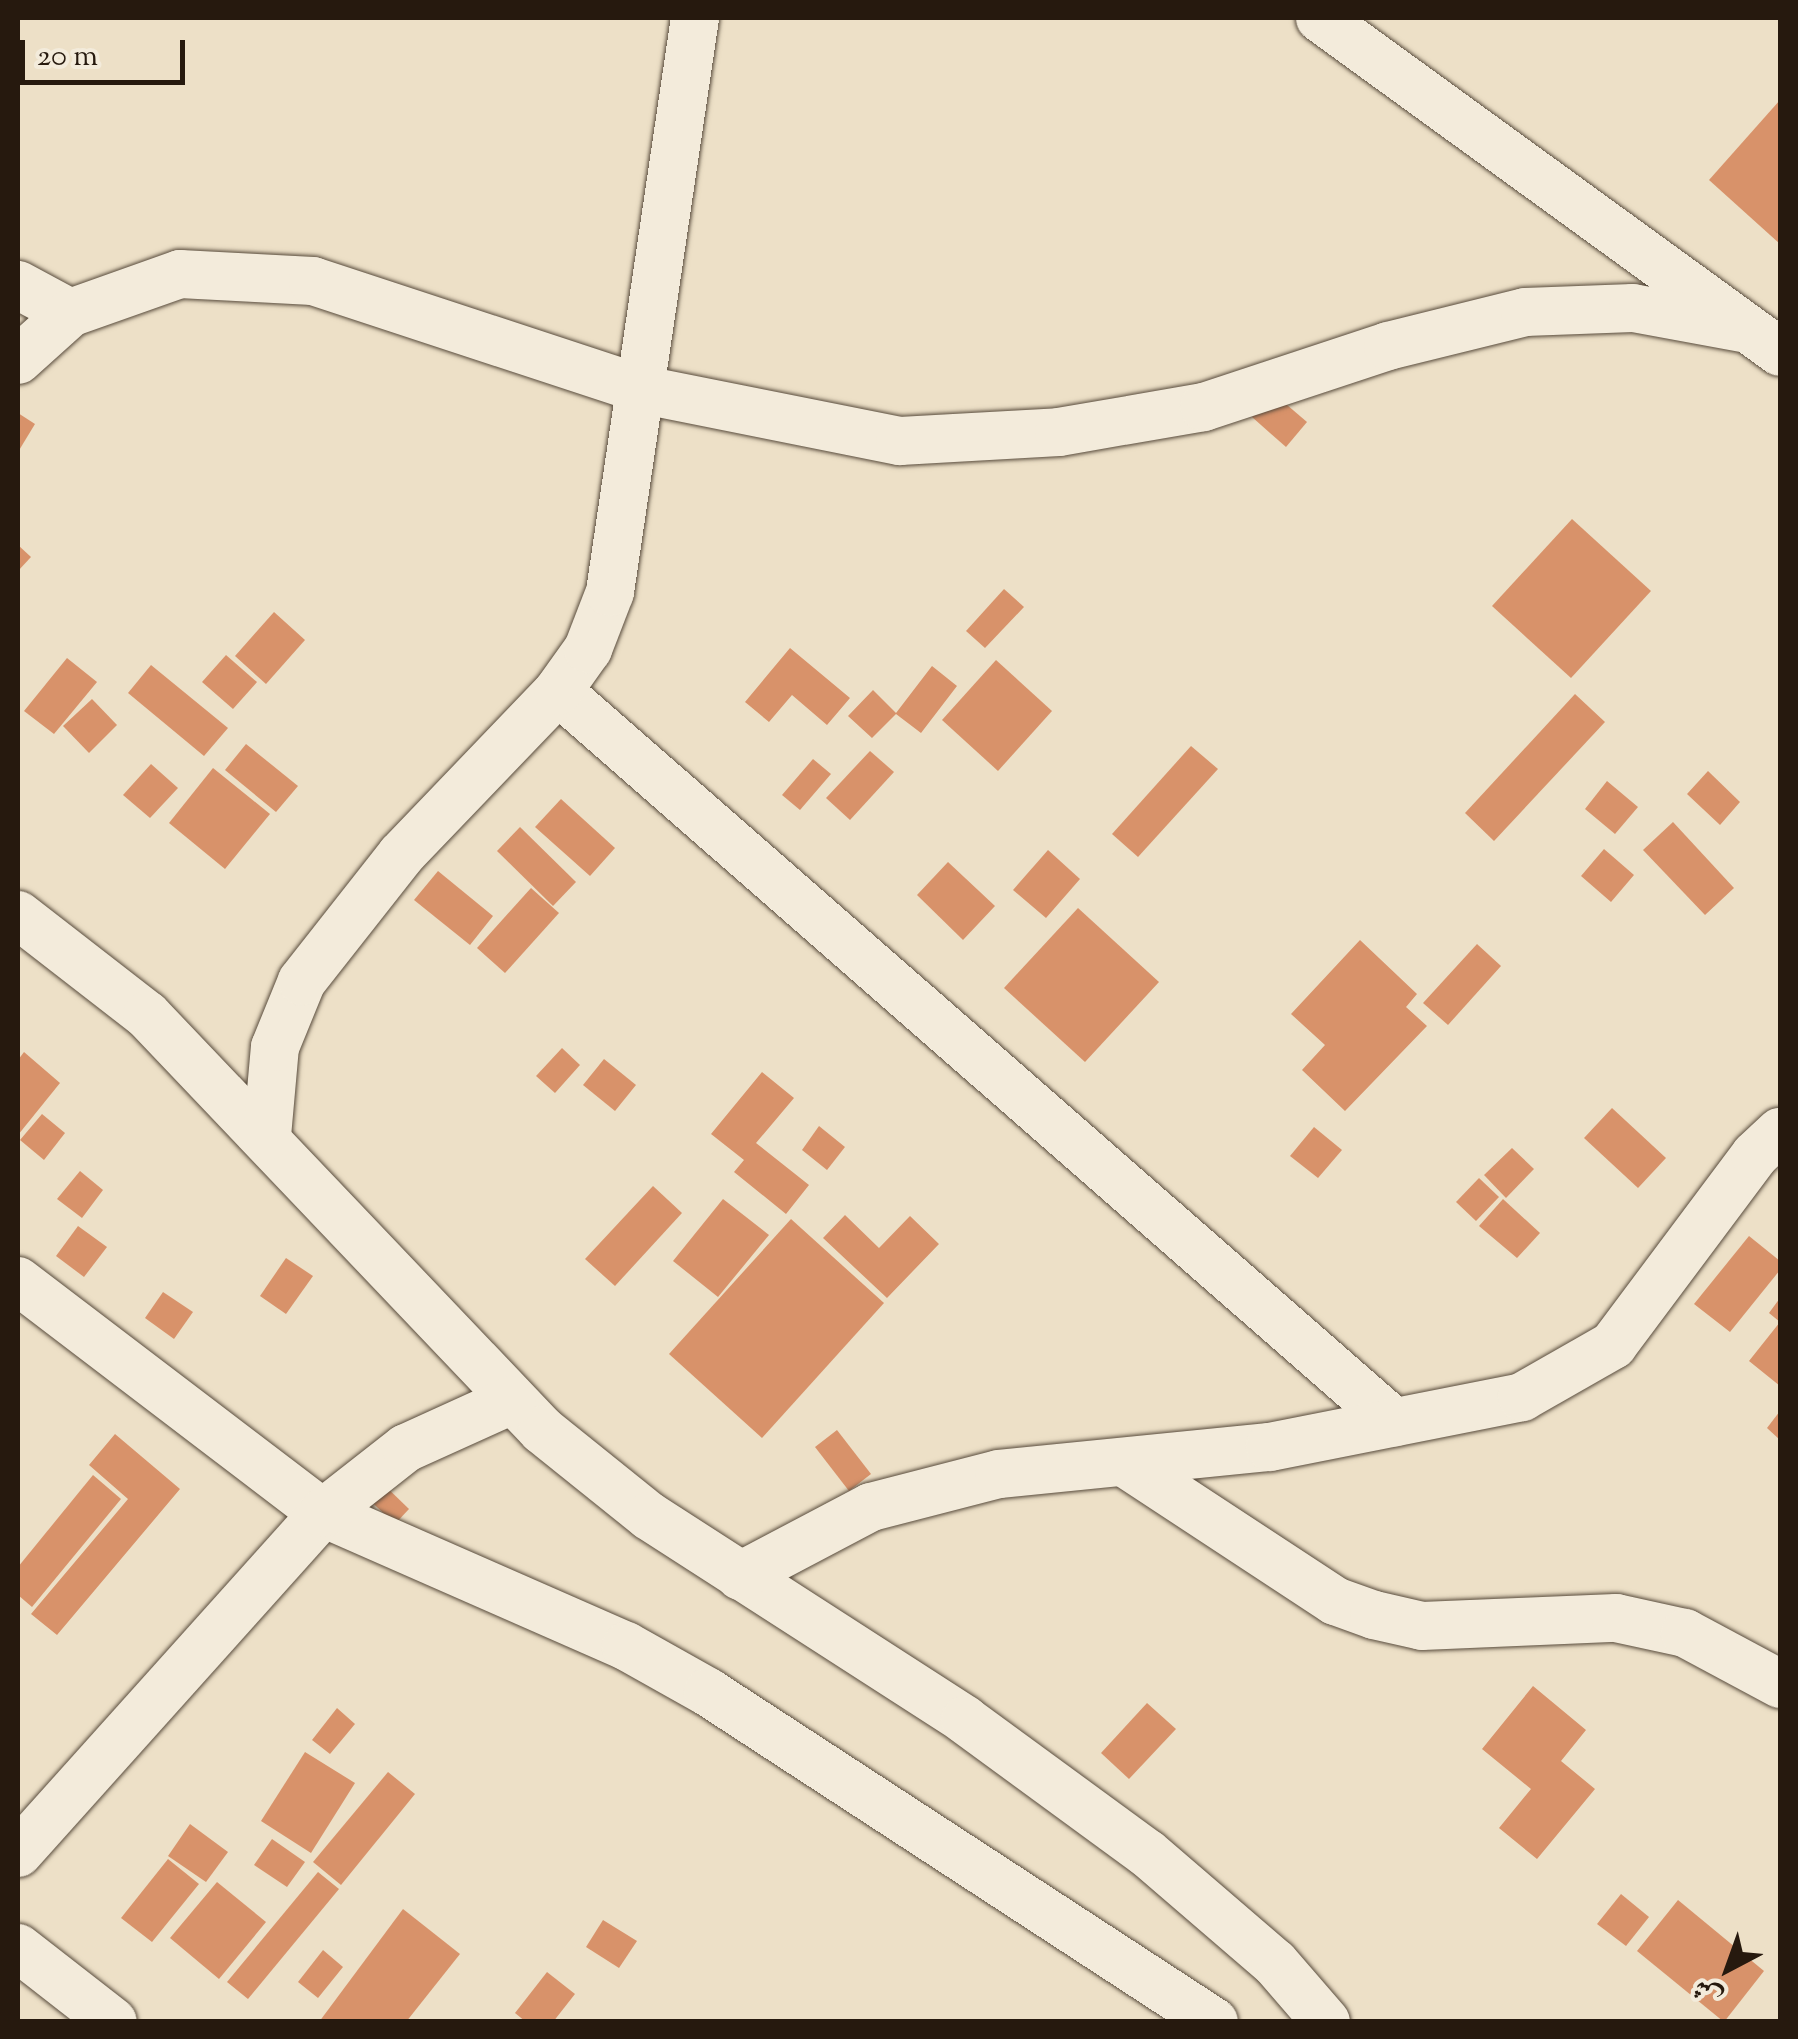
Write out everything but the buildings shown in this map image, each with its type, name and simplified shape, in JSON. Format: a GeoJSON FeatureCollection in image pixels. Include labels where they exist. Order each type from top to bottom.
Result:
{"type":"FeatureCollection","features":[{"type":"Feature","properties":{"kind":"street"},"geometry":{"type":"LineString","coordinates":[[266,1136],[275,1047],[302,980],[401,855],[558,691],[588,649],[610,592],[644,390],[694,18]]}},
{"type":"Feature","properties":{"kind":"street"},"geometry":{"type":"LineString","coordinates":[[1320,18],[1764,341]]}},
{"type":"Feature","properties":{"kind":"street"},"geometry":{"type":"LineString","coordinates":[[18,360],[70,313],[180,274],[313,281],[644,390],[900,441],[1059,432],[1204,408],[1388,346],[1525,312],[1633,308],[1764,341]]}},
{"type":"Feature","properties":{"kind":"street"},"geometry":{"type":"LineString","coordinates":[[18,285],[70,313]]}},
{"type":"Feature","properties":{"kind":"street"},"geometry":{"type":"LineString","coordinates":[[558,691],[1394,1422]]}},
{"type":"Feature","properties":{"kind":"street"},"geometry":{"type":"LineString","coordinates":[[18,916],[146,1015],[266,1136],[378,1264],[512,1400],[649,1516],[965,1720],[1146,1853],[1275,1963],[1326,2022]]}},
{"type":"Feature","properties":{"kind":"street"},"geometry":{"type":"LineString","coordinates":[[740,1576],[890,1501],[999,1474],[1128,1465],[1522,1398],[1612,1345],[1755,1156],[1780,1132]]}},
{"type":"Feature","properties":{"kind":"street"},"geometry":{"type":"LineString","coordinates":[[18,1281],[322,1513],[626,1646],[708,1692],[1214,2022]]}},
{"type":"Feature","properties":{"kind":"street"},"geometry":{"type":"LineString","coordinates":[[18,1853],[322,1513],[406,1448],[512,1400]]}},
{"type":"Feature","properties":{"kind":"street"},"geometry":{"type":"LineString","coordinates":[[1128,1465],[1335,1601],[1374,1615],[1422,1626],[1616,1618],[1685,1633],[1780,1684]]}},
{"type":"Feature","properties":{"kind":"street"},"geometry":{"type":"LineString","coordinates":[[18,1948],[113,2022]]}}]}
